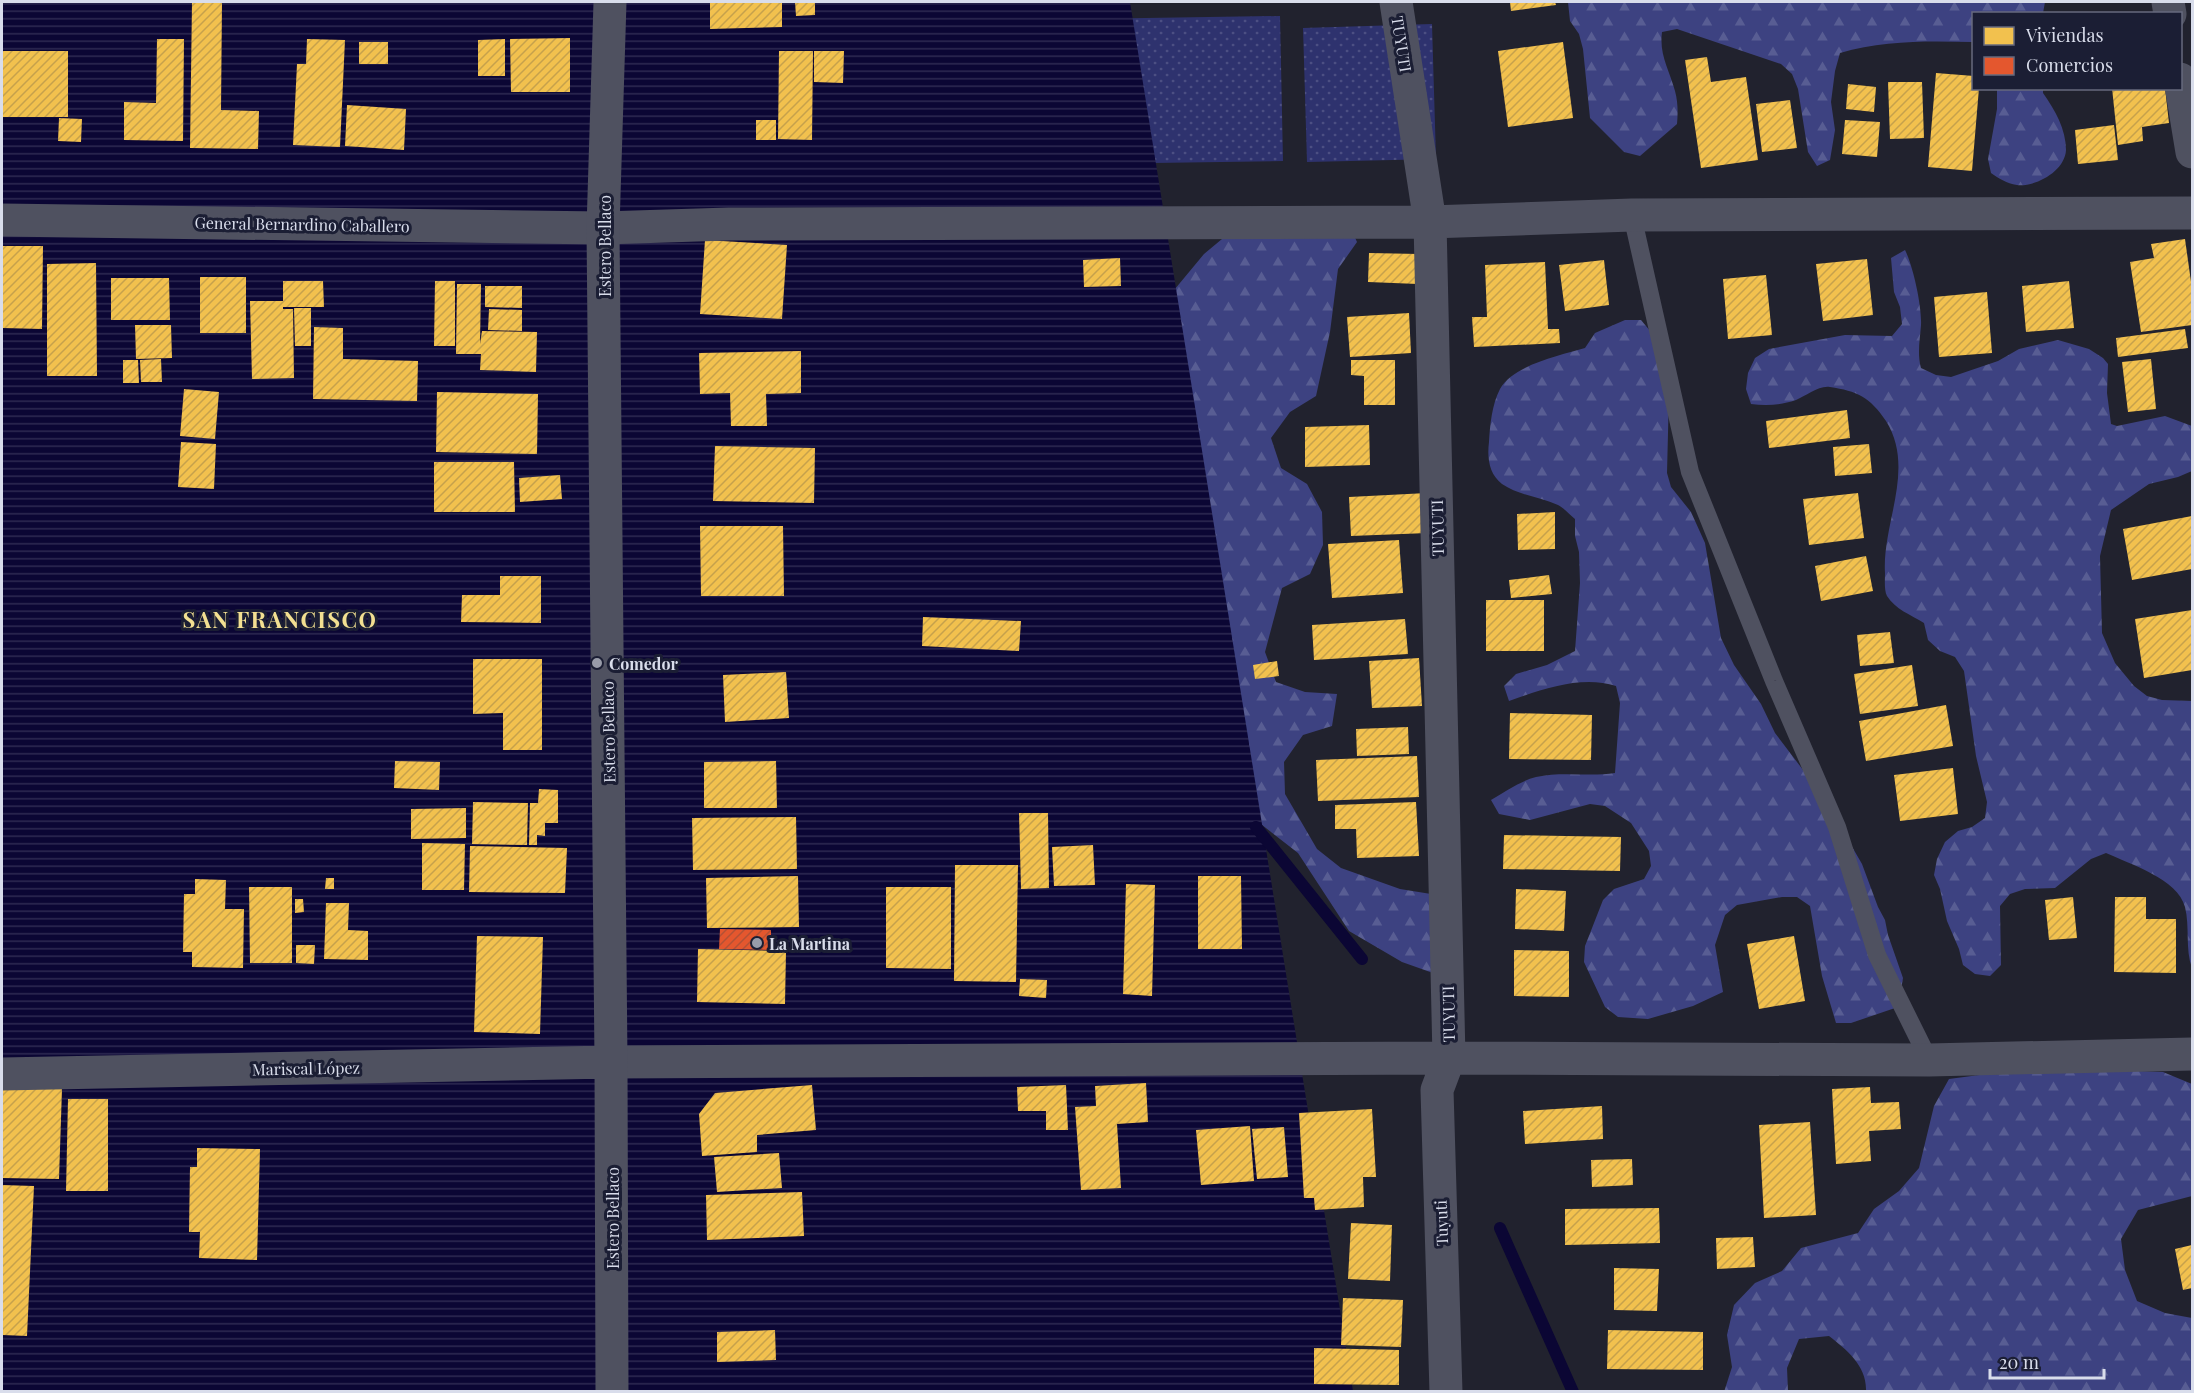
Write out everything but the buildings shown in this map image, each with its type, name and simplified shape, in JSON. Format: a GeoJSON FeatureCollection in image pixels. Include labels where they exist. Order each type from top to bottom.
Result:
{"type":"FeatureCollection","features":[{"type":"Feature","properties":{"kind":"street","name":"Estero Bellaco"},"geometry":{"type":"LineString","coordinates":[[610,2],[603,228],[612,1392]]}},
{"type":"Feature","properties":{"kind":"street","name":"TUYUTI"},"geometry":{"type":"LineString","coordinates":[[1396,2],[1430,222],[1449,1058]]}},
{"type":"Feature","properties":{"kind":"street"},"geometry":{"type":"LineString","coordinates":[[2182,85],[2193,152]]}},
{"type":"Feature","properties":{"kind":"street","name":"General Bernardino Caballero"},"geometry":{"type":"LineString","coordinates":[[2,220],[603,228],[729,224],[1430,222],[1632,216],[2193,213]]}},
{"type":"Feature","properties":{"kind":"street","name":"Mariscal López"},"geometry":{"type":"LineString","coordinates":[[2,1074],[611,1062],[1449,1058],[1929,1060],[2193,1054]]}},
{"type":"Feature","properties":{"kind":"street","name":"Tuyuti"},"geometry":{"type":"LineString","coordinates":[[1446,1392],[1437,1090],[1449,1058]]}},
{"type":"Feature","properties":{"kind":"lane"},"geometry":{"type":"LineString","coordinates":[[1632,216],[1690,472],[1773,681],[1837,827],[1877,955],[1929,1060]]}},
{"type":"Feature","properties":{"kind":"shaded area"},"geometry":{"type":"Polygon","coordinates":[[[2,2],[1130,2],[1353,1391],[2,1392],[2,2]]]}},
{"type":"Feature","properties":{"kind":"shaded area"},"geometry":{"type":"Polygon","coordinates":[[[1280,16],[1283,161],[1084,164],[1082,19],[1280,16]]]}},
{"type":"Feature","properties":{"kind":"shaded area"},"geometry":{"type":"Polygon","coordinates":[[[1432,24],[1436,159],[1307,162],[1303,28],[1432,24]]]}},
{"type":"Feature","properties":{"kind":"green space"},"geometry":{"type":"Polygon","coordinates":[[[1568,2],[2045,2],[2043,12],[1972,12],[1972,42],[1889,44],[1840,53],[1831,102],[1835,130],[1830,160],[1817,166],[1808,152],[1798,89],[1792,74],[1781,64],[1677,29],[1662,32],[1661,40],[1663,55],[1676,95],[1677,124],[1640,156],[1624,152],[1590,118],[1583,49],[1579,34],[1570,21],[1568,2]]]}},
{"type":"Feature","properties":{"kind":"green space"},"geometry":{"type":"Polygon","coordinates":[[[1997,90],[2043,90],[2059,120],[2066,142],[2061,165],[2041,180],[2025,185],[2010,183],[1991,173],[1988,159],[1997,109],[1997,90]]]}},
{"type":"Feature","properties":{"kind":"green space"},"geometry":{"type":"Polygon","coordinates":[[[1252,214],[1344,214],[1357,242],[1338,269],[1330,332],[1316,396],[1290,412],[1271,438],[1281,468],[1307,484],[1322,512],[1323,545],[1310,574],[1282,588],[1265,652],[1276,682],[1305,692],[1337,694],[1332,726],[1303,735],[1284,762],[1285,794],[1317,849],[1341,868],[1400,889],[1431,894],[1433,973],[1402,962],[1349,931],[1298,853],[1248,814],[1165,301],[1204,254],[1252,214]]]}},
{"type":"Feature","properties":{"kind":"green space"},"geometry":{"type":"Polygon","coordinates":[[[1905,250],[1914,276],[1920,308],[1921,368],[1936,375],[1951,377],[1998,361],[2019,349],[2058,340],[2089,349],[2108,364],[2107,393],[2111,424],[2117,426],[2165,416],[2192,426],[2192,471],[2149,484],[2111,510],[2100,556],[2102,633],[2115,663],[2134,686],[2147,696],[2162,700],[2192,701],[2192,968],[2185,907],[2181,897],[2173,888],[2152,874],[2106,853],[2091,859],[2055,888],[2025,889],[2010,894],[2000,906],[2001,965],[1990,976],[1975,974],[1963,965],[1934,875],[1937,859],[1945,842],[1958,831],[1972,827],[1985,818],[1987,802],[1976,756],[1964,671],[1955,657],[1940,651],[1928,640],[1924,623],[1899,608],[1890,601],[1886,594],[1885,554],[1898,477],[1898,458],[1894,439],[1886,421],[1874,406],[1855,393],[1826,387],[1790,402],[1763,405],[1751,404],[1746,389],[1748,373],[1755,358],[1769,349],[1845,335],[1892,336],[1902,324],[1900,307],[1894,292],[1891,258],[1905,250]]]}},
{"type":"Feature","properties":{"kind":"green space"},"geometry":{"type":"Polygon","coordinates":[[[1625,320],[1641,320],[1651,332],[1669,392],[1667,473],[1671,487],[1691,512],[1705,543],[1721,638],[1734,665],[1761,704],[1775,733],[1822,795],[1862,864],[1885,920],[1903,978],[1898,1007],[1851,1023],[1836,1023],[1822,976],[1810,906],[1797,897],[1782,897],[1737,905],[1725,915],[1715,945],[1723,992],[1693,1006],[1648,1019],[1618,1017],[1605,1007],[1584,962],[1585,946],[1603,900],[1614,889],[1644,879],[1651,866],[1649,851],[1631,823],[1605,806],[1590,804],[1530,820],[1499,814],[1491,800],[1518,784],[1536,777],[1556,774],[1615,773],[1620,703],[1616,686],[1590,682],[1576,683],[1548,688],[1509,701],[1504,686],[1516,674],[1547,665],[1575,651],[1580,583],[1579,552],[1575,536],[1575,519],[1558,505],[1515,491],[1502,484],[1492,471],[1488,448],[1493,408],[1497,395],[1506,381],[1526,367],[1585,348],[1595,333],[1625,320]]]}},
{"type":"Feature","properties":{"kind":"green space"},"geometry":{"type":"Polygon","coordinates":[[[2039,1067],[2163,1072],[2192,1084],[2192,1196],[2138,1210],[2121,1239],[2125,1270],[2137,1301],[2165,1313],[2192,1318],[2192,1391],[1866,1391],[1863,1374],[1855,1359],[1829,1336],[1799,1339],[1787,1368],[1788,1391],[1724,1392],[1732,1367],[1727,1335],[1734,1305],[1755,1283],[1782,1271],[1801,1248],[1858,1233],[1874,1209],[1899,1191],[1919,1168],[1934,1106],[1949,1079],[2039,1067]]]}},
{"type":"Feature","properties":{"kind":"waterway"},"geometry":{"type":"LineString","coordinates":[[1256,827],[1362,959]]}},
{"type":"Feature","properties":{"kind":"waterway"},"geometry":{"type":"LineString","coordinates":[[1500,1228],[1573,1392]]}},
{"type":"Feature","properties":{"kind":"place","name":"Comedor"},"geometry":{"type":"Point","coordinates":[597,663]}},
{"type":"Feature","properties":{"kind":"place","name":"La Martina"},"geometry":{"type":"Point","coordinates":[757,943]}},
{"type":"Feature","properties":{"kind":"district","name":"SAN FRANCISCO"},"geometry":{"type":"Point","coordinates":[280,619]}}]}
